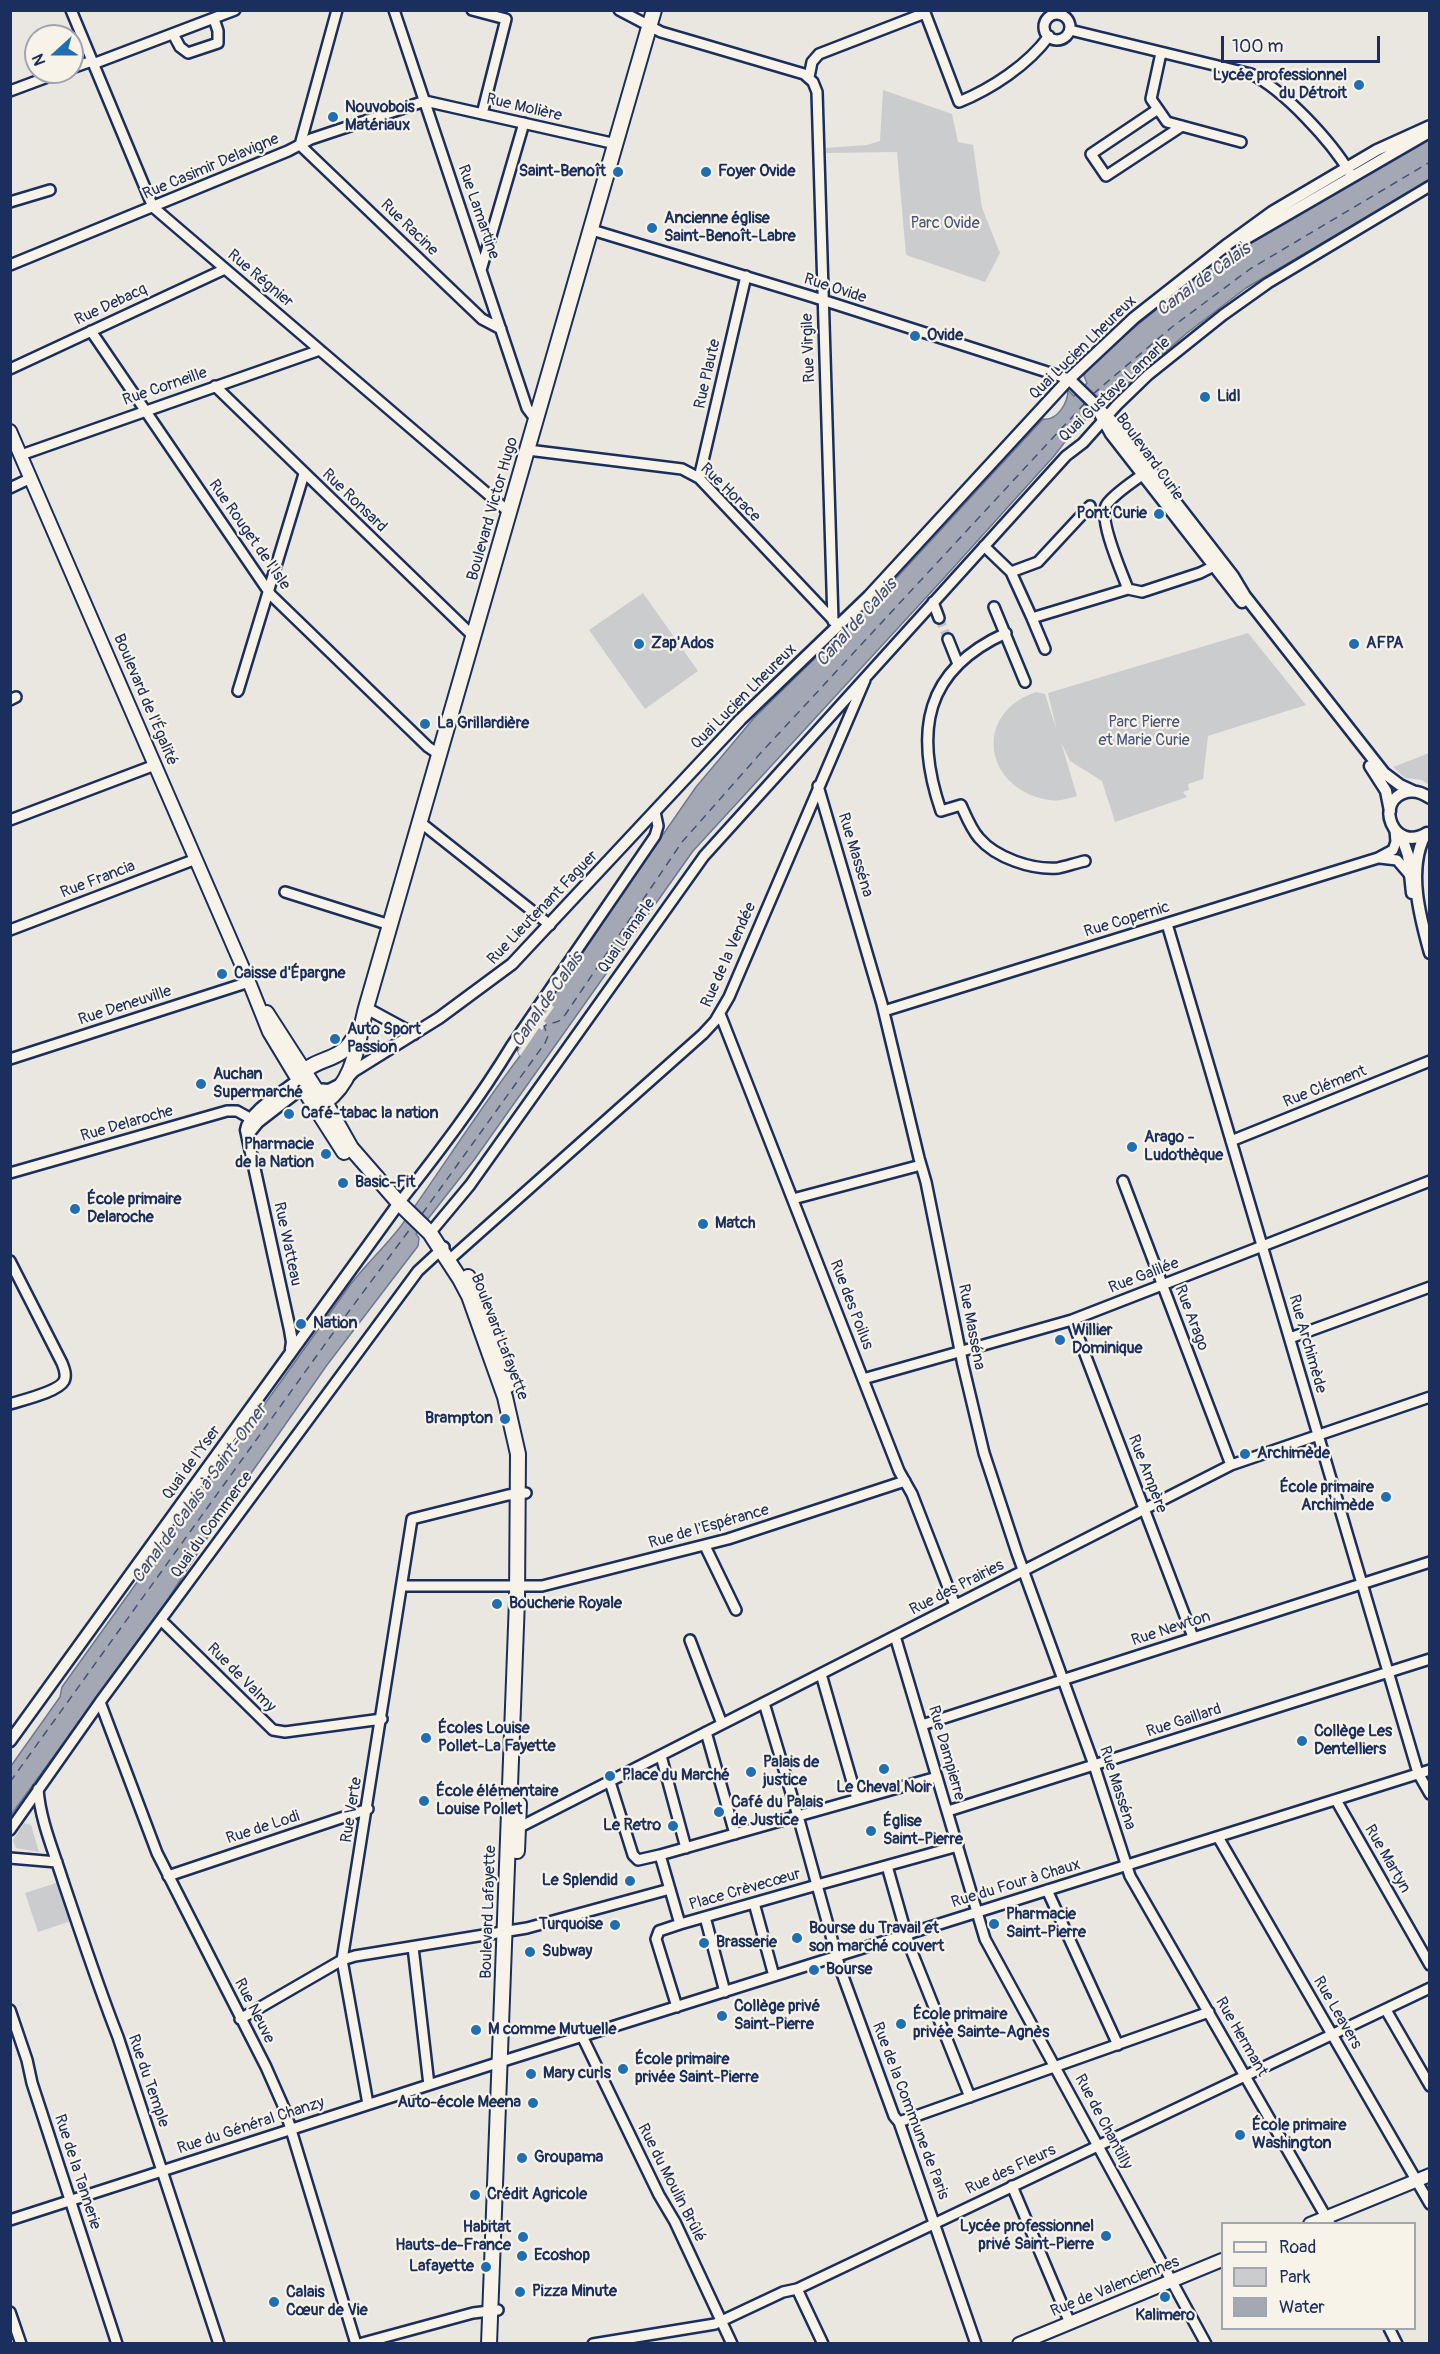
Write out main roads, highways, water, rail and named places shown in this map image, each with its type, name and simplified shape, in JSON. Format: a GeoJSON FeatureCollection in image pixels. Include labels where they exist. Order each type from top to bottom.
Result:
{"type":"FeatureCollection","features":[{"type":"Feature","properties":{"kind":"main road","name":"Boulevard Victor Hugo"},"geometry":{"type":"LineString","coordinates":[[364,1013],[349,1047],[310,1085],[336,1094],[353,1063],[364,1013],[654,10]]}},
{"type":"Feature","properties":{"kind":"main road","name":"Boulevard de l'Égalité"},"geometry":{"type":"LineString","coordinates":[[10,431],[249,982],[310,1085],[351,1148],[399,1203]]}},
{"type":"Feature","properties":{"kind":"main road","name":"Boulevard de l'Égalité"},"geometry":{"type":"LineString","coordinates":[[310,1085],[347,1156],[371,1183],[399,1203]]}},
{"type":"Feature","properties":{"kind":"main road","name":"Boulevard Lafayette"},"geometry":{"type":"LineString","coordinates":[[399,1203],[448,1253],[478,1295],[503,1361],[524,1449],[505,2060],[494,2311],[489,2343]]}},
{"type":"Feature","properties":{"kind":"main road"},"geometry":{"type":"LineString","coordinates":[[1328,2220],[1430,2175]]}},
{"type":"Feature","properties":{"kind":"main road","name":"Rue de Valenciennes"},"geometry":{"type":"LineString","coordinates":[[1019,2343],[1221,2260]]}},
{"type":"Feature","properties":{"kind":"main road","name":"Boulevard Lafayette"},"geometry":{"type":"LineString","coordinates":[[494,2311],[497,2343]]}},
{"type":"Feature","properties":{"kind":"water","name":"Canal de Calais"},"geometry":{"type":"Polygon","coordinates":[[[1429,138],[1429,180],[1246,288],[1187,333],[1110,399],[1100,397],[1088,408],[1091,418],[1086,419],[1072,433],[944,578],[693,851],[474,1160],[416,1234],[419,1238],[418,1246],[327,1365],[226,1509],[168,1599],[11,1815],[11,1766],[60,1697],[62,1687],[350,1285],[401,1226],[520,1056],[516,1047],[530,1026],[696,787],[754,718],[889,586],[1043,419],[1053,417],[1061,410],[1068,390],[1074,396],[1087,383],[1084,376],[1086,372],[1124,336],[1164,303],[1249,243],[1429,138]]]}},
{"type":"Feature","properties":{"kind":"tunnel"},"geometry":{"type":"LineString","coordinates":[[939,618],[948,639]]}},
{"type":"Feature","properties":{"kind":"place","name":"Lycée professionnel du Détroit"},"geometry":{"type":"Point","coordinates":[1359,85]}},
{"type":"Feature","properties":{"kind":"place","name":"Nouvobois Matériaux"},"geometry":{"type":"Point","coordinates":[333,117]}},
{"type":"Feature","properties":{"kind":"place","name":"Saint-Benoît"},"geometry":{"type":"Point","coordinates":[618,172]}},
{"type":"Feature","properties":{"kind":"place","name":"Foyer Ovide"},"geometry":{"type":"Point","coordinates":[706,172]}},
{"type":"Feature","properties":{"kind":"place","name":"Ancienne église Saint-Benoît-Labre"},"geometry":{"type":"Point","coordinates":[652,228]}},
{"type":"Feature","properties":{"kind":"place","name":"Ovide"},"geometry":{"type":"Point","coordinates":[915,336]}},
{"type":"Feature","properties":{"kind":"place","name":"Lidl"},"geometry":{"type":"Point","coordinates":[1205,397]}},
{"type":"Feature","properties":{"kind":"place","name":"Pont Curie"},"geometry":{"type":"Point","coordinates":[1159,514]}},
{"type":"Feature","properties":{"kind":"place","name":"Zap'Ados"},"geometry":{"type":"Point","coordinates":[639,644]}},
{"type":"Feature","properties":{"kind":"place","name":"AFPA"},"geometry":{"type":"Point","coordinates":[1354,644]}},
{"type":"Feature","properties":{"kind":"place","name":"La Grillardière"},"geometry":{"type":"Point","coordinates":[425,724]}},
{"type":"Feature","properties":{"kind":"place","name":"Caisse d'Épargne"},"geometry":{"type":"Point","coordinates":[222,974]}},
{"type":"Feature","properties":{"kind":"place","name":"Auto Sport Passion"},"geometry":{"type":"Point","coordinates":[335,1039]}},
{"type":"Feature","properties":{"kind":"place","name":"Auchan Supermarché"},"geometry":{"type":"Point","coordinates":[201,1084]}},
{"type":"Feature","properties":{"kind":"place","name":"Café-tabac la nation"},"geometry":{"type":"Point","coordinates":[289,1114]}},
{"type":"Feature","properties":{"kind":"place","name":"Arago - Ludothèque"},"geometry":{"type":"Point","coordinates":[1132,1147]}},
{"type":"Feature","properties":{"kind":"place","name":"Pharmacie de la Nation"},"geometry":{"type":"Point","coordinates":[326,1154]}},
{"type":"Feature","properties":{"kind":"place","name":"Basic-Fit"},"geometry":{"type":"Point","coordinates":[343,1183]}},
{"type":"Feature","properties":{"kind":"place","name":"École primaire Delaroche"},"geometry":{"type":"Point","coordinates":[75,1209]}},
{"type":"Feature","properties":{"kind":"place","name":"Match"},"geometry":{"type":"Point","coordinates":[703,1224]}},
{"type":"Feature","properties":{"kind":"place","name":"Nation"},"geometry":{"type":"Point","coordinates":[301,1324]}},
{"type":"Feature","properties":{"kind":"place","name":"Willier Dominique"},"geometry":{"type":"Point","coordinates":[1060,1340]}},
{"type":"Feature","properties":{"kind":"place","name":"Brampton"},"geometry":{"type":"Point","coordinates":[505,1419]}},
{"type":"Feature","properties":{"kind":"place","name":"Archimède"},"geometry":{"type":"Point","coordinates":[1245,1454]}},
{"type":"Feature","properties":{"kind":"place","name":"École primaire Archimède"},"geometry":{"type":"Point","coordinates":[1386,1497]}},
{"type":"Feature","properties":{"kind":"place","name":"Boucherie Royale"},"geometry":{"type":"Point","coordinates":[497,1604]}},
{"type":"Feature","properties":{"kind":"place","name":"Écoles Louise Pollet-La Fayette"},"geometry":{"type":"Point","coordinates":[426,1738]}},
{"type":"Feature","properties":{"kind":"place","name":"Collège Les Dentelliers"},"geometry":{"type":"Point","coordinates":[1302,1741]}},
{"type":"Feature","properties":{"kind":"place","name":"Le Cheval Noir"},"geometry":{"type":"Point","coordinates":[884,1769]}},
{"type":"Feature","properties":{"kind":"place","name":"Palais de justice"},"geometry":{"type":"Point","coordinates":[751,1772]}},
{"type":"Feature","properties":{"kind":"place","name":"Place du Marché"},"geometry":{"type":"Point","coordinates":[610,1776]}},
{"type":"Feature","properties":{"kind":"place","name":"École élémentaire Louise Pollet"},"geometry":{"type":"Point","coordinates":[424,1801]}},
{"type":"Feature","properties":{"kind":"place","name":"Café du Palais de Justice"},"geometry":{"type":"Point","coordinates":[719,1812]}},
{"type":"Feature","properties":{"kind":"place","name":"Le Retro"},"geometry":{"type":"Point","coordinates":[673,1826]}},
{"type":"Feature","properties":{"kind":"place","name":"Église Saint-Pierre"},"geometry":{"type":"Point","coordinates":[871,1831]}},
{"type":"Feature","properties":{"kind":"place","name":"Le Splendid"},"geometry":{"type":"Point","coordinates":[630,1881]}},
{"type":"Feature","properties":{"kind":"place","name":"Pharmacie Saint-Pierre"},"geometry":{"type":"Point","coordinates":[994,1924]}},
{"type":"Feature","properties":{"kind":"place","name":"Turquoise"},"geometry":{"type":"Point","coordinates":[615,1925]}},
{"type":"Feature","properties":{"kind":"place","name":"Bourse du Travail et son marché couvert"},"geometry":{"type":"Point","coordinates":[797,1938]}},
{"type":"Feature","properties":{"kind":"place","name":"Brasserie"},"geometry":{"type":"Point","coordinates":[704,1943]}},
{"type":"Feature","properties":{"kind":"place","name":"Subway"},"geometry":{"type":"Point","coordinates":[530,1952]}},
{"type":"Feature","properties":{"kind":"place","name":"Bourse"},"geometry":{"type":"Point","coordinates":[814,1970]}},
{"type":"Feature","properties":{"kind":"place","name":"Collège privé Saint-Pierre"},"geometry":{"type":"Point","coordinates":[722,2016]}},
{"type":"Feature","properties":{"kind":"place","name":"École primaire privée Sainte-Agnès"},"geometry":{"type":"Point","coordinates":[901,2024]}},
{"type":"Feature","properties":{"kind":"place","name":"M comme Mutuelle"},"geometry":{"type":"Point","coordinates":[476,2030]}},
{"type":"Feature","properties":{"kind":"place","name":"École primaire privée Saint-Pierre"},"geometry":{"type":"Point","coordinates":[623,2069]}},
{"type":"Feature","properties":{"kind":"place","name":"Mary curls"},"geometry":{"type":"Point","coordinates":[531,2074]}},
{"type":"Feature","properties":{"kind":"place","name":"Auto-école Meena"},"geometry":{"type":"Point","coordinates":[533,2103]}},
{"type":"Feature","properties":{"kind":"place","name":"École primaire Washington"},"geometry":{"type":"Point","coordinates":[1240,2135]}},
{"type":"Feature","properties":{"kind":"place","name":"Groupama"},"geometry":{"type":"Point","coordinates":[522,2158]}},
{"type":"Feature","properties":{"kind":"place","name":"Crédit Agricole"},"geometry":{"type":"Point","coordinates":[475,2195]}},
{"type":"Feature","properties":{"kind":"place","name":"Lycée professionnel privé Saint-Pierre"},"geometry":{"type":"Point","coordinates":[1106,2236]}},
{"type":"Feature","properties":{"kind":"place","name":"Habitat Hauts-de-France"},"geometry":{"type":"Point","coordinates":[523,2237]}},
{"type":"Feature","properties":{"kind":"place","name":"Ecoshop"},"geometry":{"type":"Point","coordinates":[522,2256]}},
{"type":"Feature","properties":{"kind":"place","name":"Lafayette"},"geometry":{"type":"Point","coordinates":[486,2267]}},
{"type":"Feature","properties":{"kind":"place","name":"Pizza Minute"},"geometry":{"type":"Point","coordinates":[520,2292]}},
{"type":"Feature","properties":{"kind":"place","name":"Kalimero"},"geometry":{"type":"Point","coordinates":[1165,2297]}},
{"type":"Feature","properties":{"kind":"place","name":"Calais Cœur de Vie"},"geometry":{"type":"Point","coordinates":[274,2302]}},
{"type":"Feature","properties":{"kind":"park label","name":"Parc Ovide"},"geometry":{"type":"Point","coordinates":[945,224]}},
{"type":"Feature","properties":{"kind":"park label","name":"Parc Pierre et Marie Curie"},"geometry":{"type":"Point","coordinates":[1144,732]}},
{"type":"Feature","properties":{"kind":"water label","name":"Canal de Calais à Saint-Omer"},"geometry":{"type":"Point","coordinates":[200,1494]}}]}
